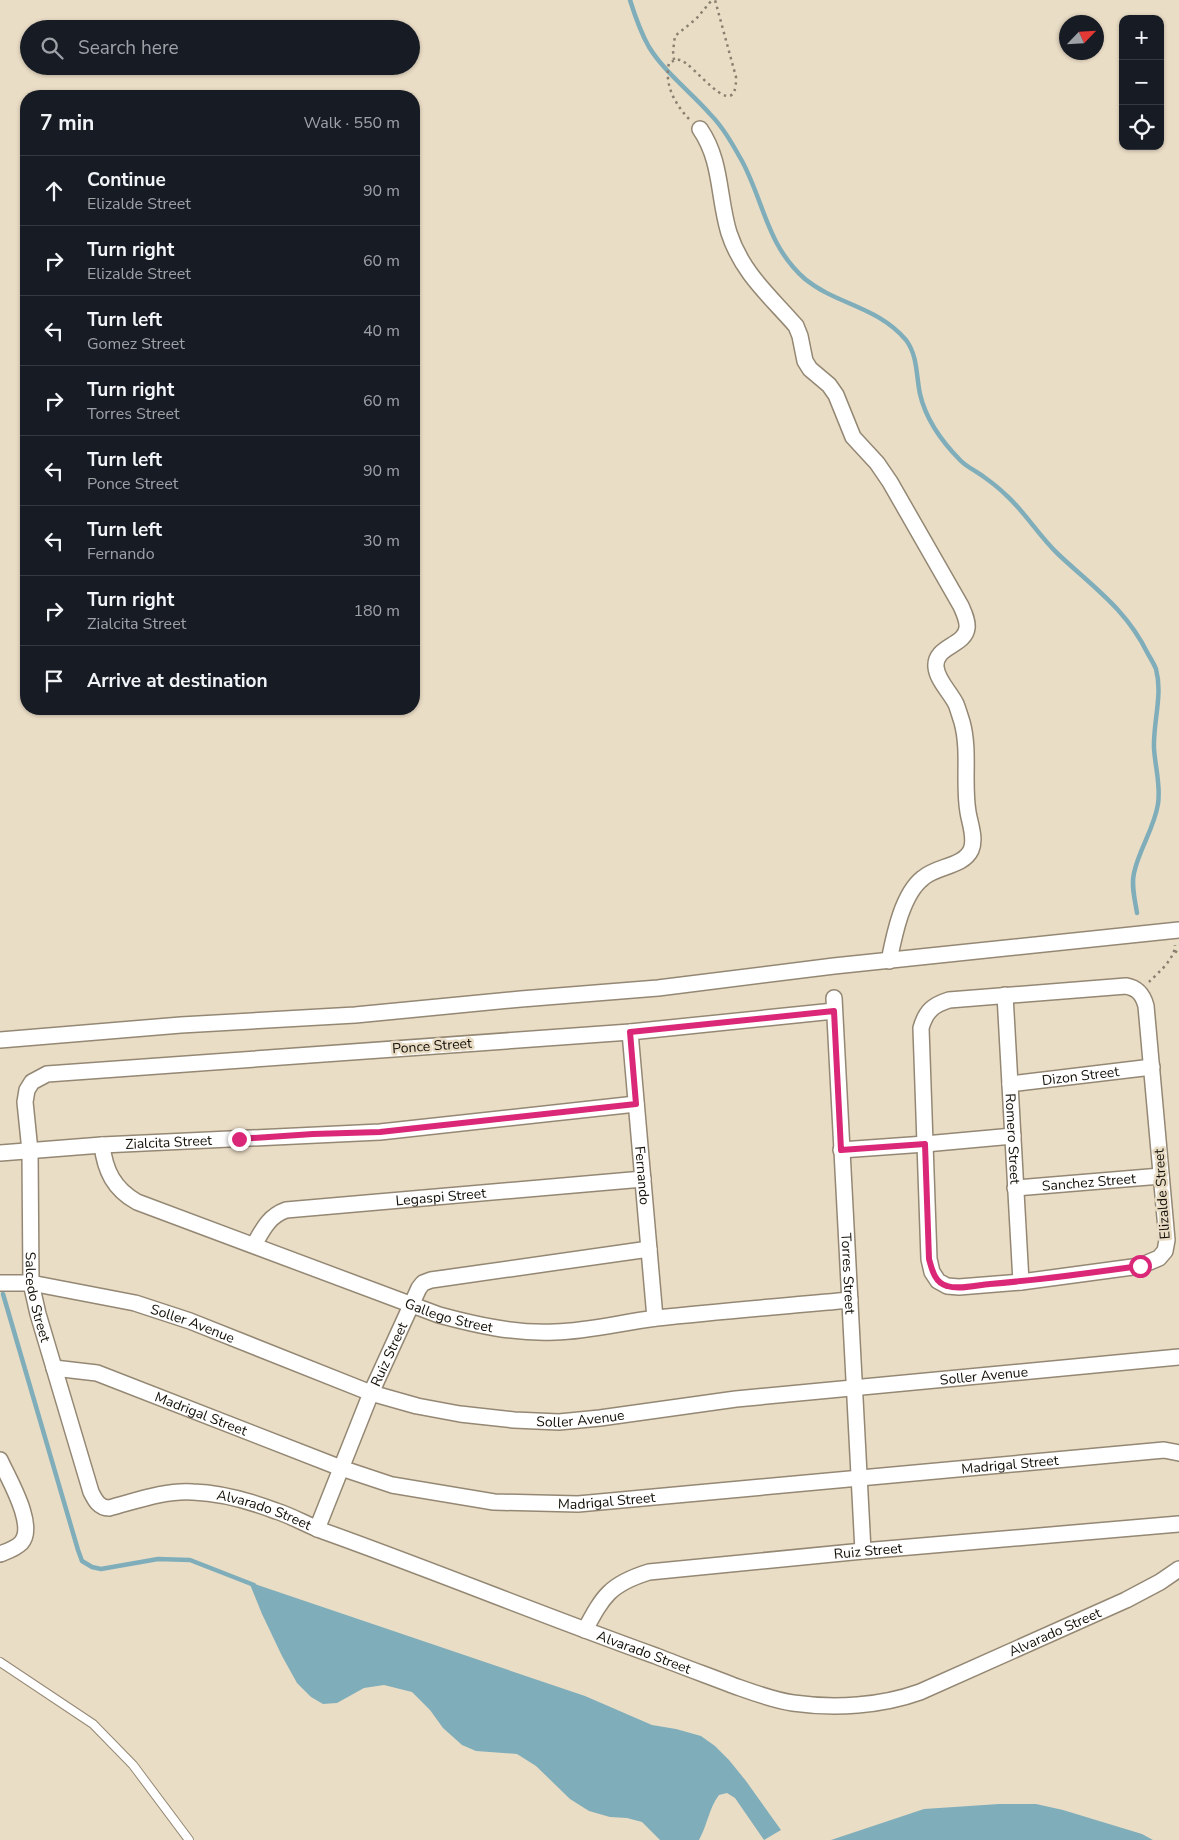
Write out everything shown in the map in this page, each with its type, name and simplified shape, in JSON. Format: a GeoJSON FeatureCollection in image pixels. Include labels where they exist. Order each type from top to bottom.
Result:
{"type":"FeatureCollection","features":[{"type":"Feature","properties":{"kind":"street"},"geometry":{"type":"LineString","coordinates":[[700,130],[713,152],[730,233],[740,257],[755,282],[796,326],[805,361],[810,369],[829,385],[836,395],[853,437],[877,463],[890,482],[961,606],[968,627],[965,635],[942,651],[936,661],[936,669],[956,704],[962,723],[966,744],[966,797],[973,841],[971,850],[963,859],[934,870],[922,878],[915,886],[899,920],[889,961]]}},
{"type":"Feature","properties":{"kind":"street"},"geometry":{"type":"LineString","coordinates":[[0,1040],[181,1025],[355,1015],[658,988],[1179,930]]}},
{"type":"Feature","properties":{"kind":"street","name":"Elizalde Street"},"geometry":{"type":"LineString","coordinates":[[1126,986],[1139,991],[1144,997],[1146,1006],[1167,1240],[1165,1252],[1159,1258],[1140,1266],[1021,1282],[959,1287],[947,1286],[938,1281],[932,1272],[929,1259],[925,1144],[922,1028],[924,1018],[929,1009],[938,1003],[949,1000],[1005,995],[1126,986]]}},
{"type":"Feature","properties":{"kind":"street","name":"Romero Street"},"geometry":{"type":"LineString","coordinates":[[1005,995],[1021,1282]]}},
{"type":"Feature","properties":{"kind":"street","name":"Ponce Street"},"geometry":{"type":"LineString","coordinates":[[32,1082],[47,1074],[630,1032],[834,1004]]}},
{"type":"Feature","properties":{"kind":"street","name":"Torres Street"},"geometry":{"type":"LineString","coordinates":[[834,1004],[864,1551]]}},
{"type":"Feature","properties":{"kind":"street","name":"Fernando"},"geometry":{"type":"LineString","coordinates":[[630,1032],[655,1318]]}},
{"type":"Feature","properties":{"kind":"street","name":"Dizon Street"},"geometry":{"type":"LineString","coordinates":[[1010,1084],[1152,1068]]}},
{"type":"Feature","properties":{"kind":"street","name":"Salcedo Street"},"geometry":{"type":"LineString","coordinates":[[32,1082],[27,1090],[25,1102],[30,1151],[31,1283],[38,1314],[91,1492],[99,1505]]}},
{"type":"Feature","properties":{"kind":"street","name":"Zialcita Street"},"geometry":{"type":"LineString","coordinates":[[6,1152],[102,1145],[380,1132],[636,1104]]}},
{"type":"Feature","properties":{"kind":"street"},"geometry":{"type":"LineString","coordinates":[[841,1150],[1013,1136]]}},
{"type":"Feature","properties":{"kind":"street","name":"Gallego Street"},"geometry":{"type":"LineString","coordinates":[[102,1145],[104,1162],[110,1176],[121,1192],[145,1206],[439,1315],[490,1327],[526,1331],[563,1332],[655,1318],[850,1300]]}},
{"type":"Feature","properties":{"kind":"street","name":"Sanchez Street"},"geometry":{"type":"LineString","coordinates":[[1015,1188],[1161,1176]]}},
{"type":"Feature","properties":{"kind":"street","name":"Legaspi Street"},"geometry":{"type":"LineString","coordinates":[[254,1245],[266,1223],[273,1216],[286,1210],[643,1179]]}},
{"type":"Feature","properties":{"kind":"street","name":"Ruiz Street"},"geometry":{"type":"LineString","coordinates":[[317,1528],[371,1393],[419,1288],[423,1284],[431,1280],[649,1249]]}},
{"type":"Feature","properties":{"kind":"street","name":"Soller Avenue"},"geometry":{"type":"LineString","coordinates":[[0,1282],[31,1283],[135,1302],[190,1321],[371,1393],[417,1406],[460,1414],[514,1420],[559,1422],[736,1399],[1179,1357]]}},
{"type":"Feature","properties":{"kind":"street","name":"Madrigal Street"},"geometry":{"type":"LineString","coordinates":[[54,1368],[97,1373],[341,1468],[392,1485],[494,1502],[578,1504],[1164,1450],[1179,1452]]}},
{"type":"Feature","properties":{"kind":"street"},"geometry":{"type":"LineString","coordinates":[[0,1460],[24,1514],[26,1529],[22,1542],[12,1550],[0,1554]]}},
{"type":"Feature","properties":{"kind":"street","name":"Alvarado Street"},"geometry":{"type":"LineString","coordinates":[[99,1505],[109,1508],[165,1494],[191,1491],[218,1494],[277,1511],[585,1630],[770,1698],[792,1703],[816,1705],[852,1705],[884,1702],[920,1692],[1064,1628],[1160,1582],[1179,1569]]}},
{"type":"Feature","properties":{"kind":"street","name":"Ruiz Street"},"geometry":{"type":"LineString","coordinates":[[585,1630],[596,1608],[617,1584],[649,1572],[864,1551],[1179,1524]]}},
{"type":"Feature","properties":{"kind":"lane"},"geometry":{"type":"LineString","coordinates":[[0,1662],[93,1724],[133,1765],[190,1840]]}},
{"type":"Feature","properties":{"kind":"path"},"geometry":{"type":"LineString","coordinates":[[700,130],[679,108],[672,96],[667,76],[669,63],[674,60],[681,60],[689,65],[715,90],[723,95],[733,94],[736,88],[736,76],[713,0]]}},
{"type":"Feature","properties":{"kind":"path"},"geometry":{"type":"LineString","coordinates":[[674,60],[675,36],[696,19],[713,0]]}},
{"type":"Feature","properties":{"kind":"path"},"geometry":{"type":"LineString","coordinates":[[1139,991],[1162,968],[1175,951],[1179,954]]}},
{"type":"Feature","properties":{"kind":"water"},"geometry":{"type":"Polygon","coordinates":[[[249,1582],[585,1696],[652,1725],[701,1736],[715,1746],[729,1760],[781,1830],[764,1840],[735,1798],[727,1793],[719,1795],[716,1800],[699,1840],[660,1840],[642,1822],[627,1818],[610,1817],[589,1811],[570,1799],[536,1766],[517,1754],[476,1751],[462,1745],[443,1728],[430,1710],[412,1692],[384,1685],[364,1688],[337,1703],[323,1704],[311,1697],[297,1683],[262,1614],[249,1582]]]}},
{"type":"Feature","properties":{"kind":"water"},"geometry":{"type":"Polygon","coordinates":[[[999,1804],[1036,1804],[1063,1810],[1142,1834],[1153,1840],[831,1840],[924,1809],[999,1804]]]}},
{"type":"Feature","properties":{"kind":"waterway"},"geometry":{"type":"LineString","coordinates":[[630,0],[643,36],[655,56],[670,74],[715,119],[742,161],[774,238],[792,266],[817,288],[882,320],[906,340],[915,359],[920,394],[926,413],[941,438],[963,463],[1001,490],[1013,502],[1051,547],[1119,611],[1139,638],[1156,669],[1158,679],[1154,748],[1159,797],[1156,813],[1139,856],[1133,878],[1137,913]]}},
{"type":"Feature","properties":{"kind":"waterway"},"geometry":{"type":"LineString","coordinates":[[3,1294],[82,1561],[92,1567],[101,1569],[158,1559],[190,1560],[254,1585]]}},
{"type":"Feature","properties":{"kind":"route"},"geometry":{"type":"LineString","coordinates":[[239,1139],[380,1132],[636,1104],[630,1032],[834,1011],[841,1150],[925,1144],[929,1259],[932,1272],[938,1281],[947,1286],[959,1287],[1021,1282],[1140,1266]]}}]}
